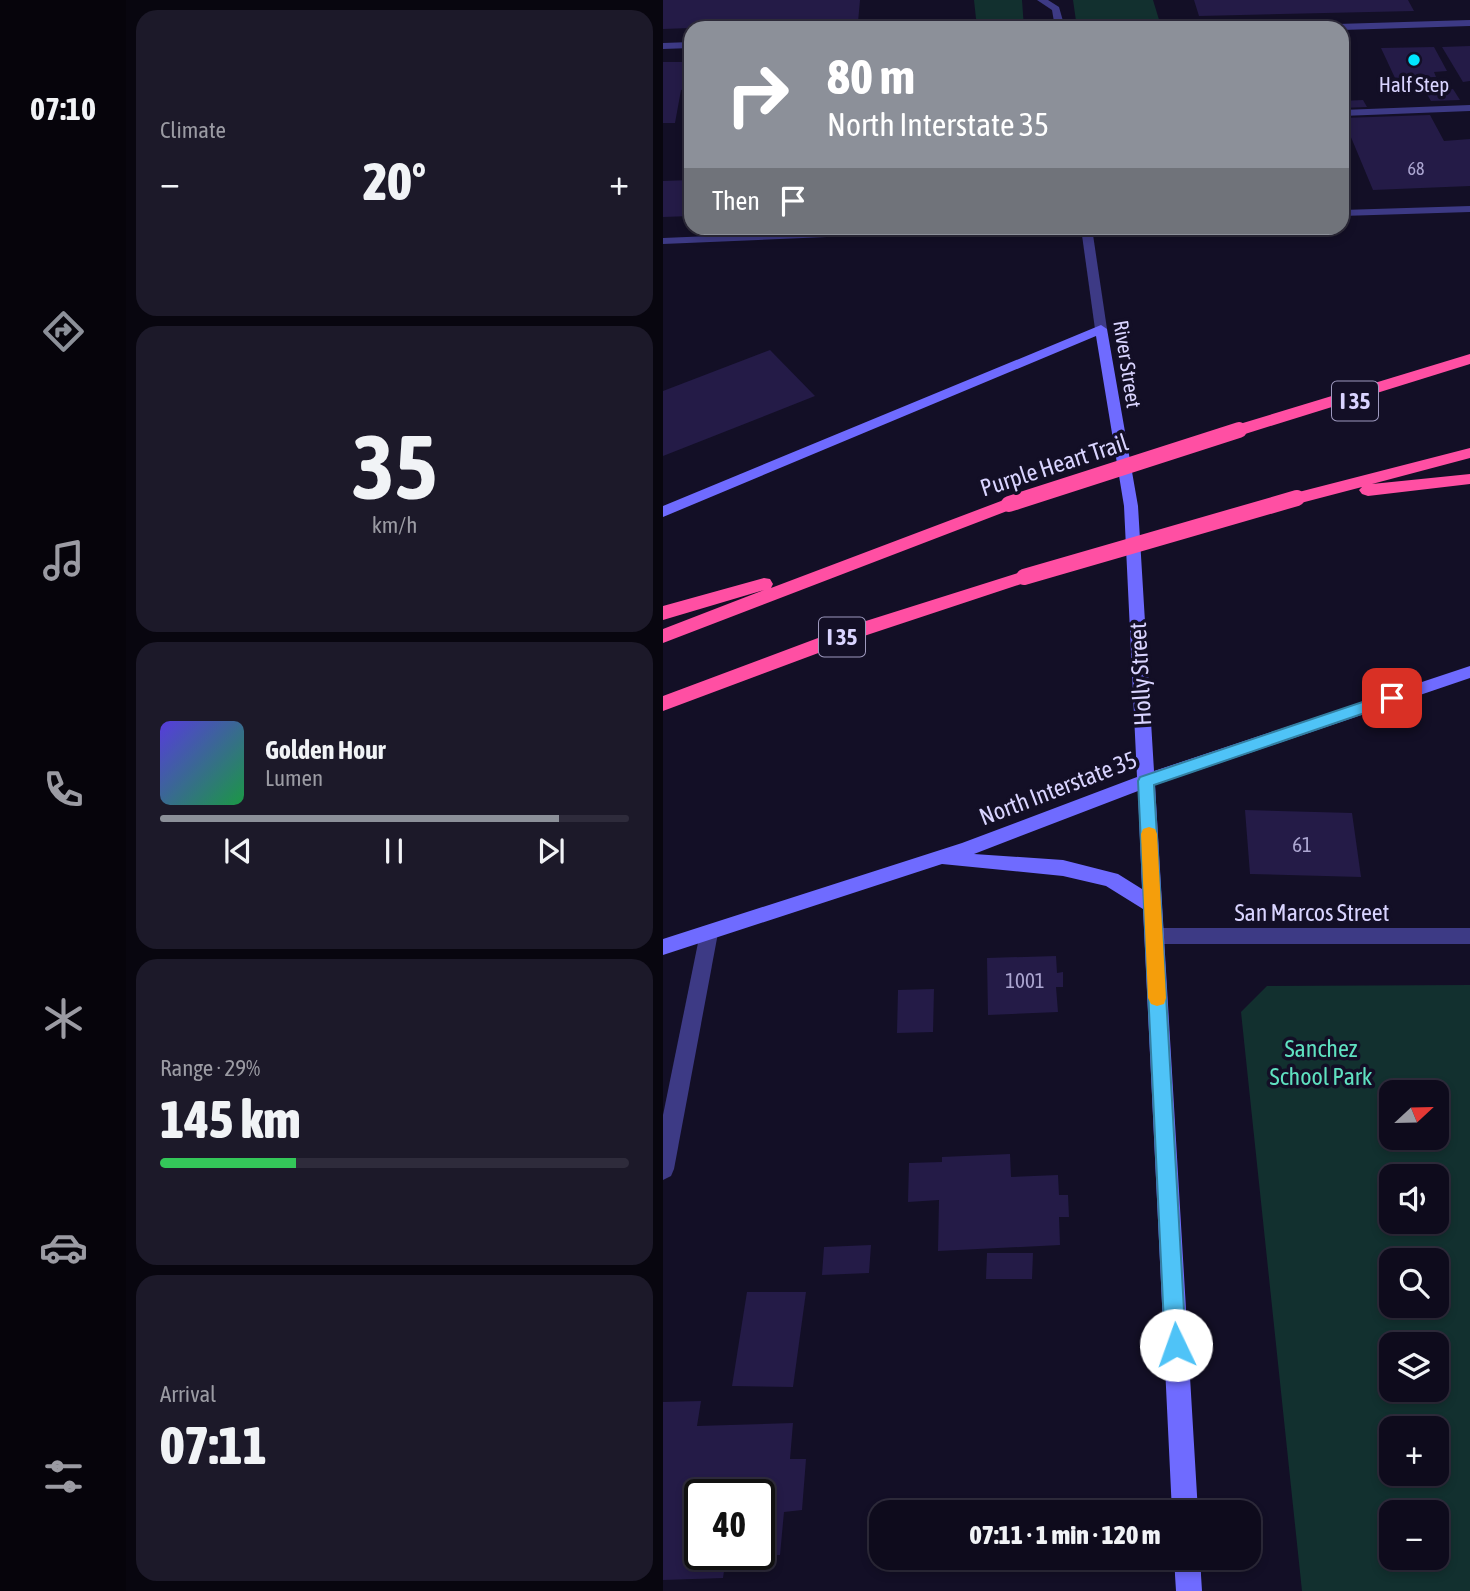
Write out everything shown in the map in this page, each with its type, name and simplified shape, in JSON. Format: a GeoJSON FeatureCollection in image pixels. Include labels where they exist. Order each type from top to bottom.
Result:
{"type":"FeatureCollection","features":[{"type":"Feature","properties":{"kind":"highway"},"geometry":{"type":"LineString","coordinates":[[1239,430],[1470,359]]}},
{"type":"Feature","properties":{"kind":"highway","name":"Purple Heart Trail"},"geometry":{"type":"LineString","coordinates":[[663,636],[1009,504],[1239,430],[1470,372]]}},
{"type":"Feature","properties":{"kind":"highway","name":"I 35"},"geometry":{"type":"LineString","coordinates":[[663,704],[857,631],[1024,577],[1297,498],[1470,453]]}},
{"type":"Feature","properties":{"kind":"highway"},"geometry":{"type":"LineString","coordinates":[[1297,498],[1470,479]]}},
{"type":"Feature","properties":{"kind":"highway"},"geometry":{"type":"LineString","coordinates":[[663,613],[904,543]]}},
{"type":"Feature","properties":{"kind":"main road","name":"River Street"},"geometry":{"type":"LineString","coordinates":[[1101,328],[1131,506]]}},
{"type":"Feature","properties":{"kind":"main road"},"geometry":{"type":"LineString","coordinates":[[663,512],[1101,328]]}},
{"type":"Feature","properties":{"kind":"main road","name":"Holly Street"},"geometry":{"type":"LineString","coordinates":[[1131,506],[1184,1500]]}},
{"type":"Feature","properties":{"kind":"main road","name":"North Interstate 35"},"geometry":{"type":"LineString","coordinates":[[663,947],[937,858],[1146,781],[1470,672]]}},
{"type":"Feature","properties":{"kind":"main road"},"geometry":{"type":"LineString","coordinates":[[937,858],[1063,868],[1111,880],[1152,905]]}},
{"type":"Feature","properties":{"kind":"main road"},"geometry":{"type":"LineString","coordinates":[[1188,1570],[1189,1591]]}},
{"type":"Feature","properties":{"kind":"street"},"geometry":{"type":"LineString","coordinates":[[1042,0],[1061,5],[1060,21]]}},
{"type":"Feature","properties":{"kind":"street"},"geometry":{"type":"LineString","coordinates":[[1349,27],[1470,23]]}},
{"type":"Feature","properties":{"kind":"street"},"geometry":{"type":"LineString","coordinates":[[663,46],[684,45]]}},
{"type":"Feature","properties":{"kind":"street"},"geometry":{"type":"LineString","coordinates":[[1349,113],[1470,108]]}},
{"type":"Feature","properties":{"kind":"street"},"geometry":{"type":"LineString","coordinates":[[1349,213],[1470,209]]}},
{"type":"Feature","properties":{"kind":"street"},"geometry":{"type":"LineString","coordinates":[[663,241],[803,235]]}},
{"type":"Feature","properties":{"kind":"street","name":"River Street"},"geometry":{"type":"LineString","coordinates":[[1087,235],[1101,328]]}},
{"type":"Feature","properties":{"kind":"street"},"geometry":{"type":"LineString","coordinates":[[663,1169],[709,933]]}},
{"type":"Feature","properties":{"kind":"street","name":"San Marcos Street"},"geometry":{"type":"LineString","coordinates":[[1154,936],[1470,936]]}},
{"type":"Feature","properties":{"kind":"green space"},"geometry":{"type":"Polygon","coordinates":[[[974,0],[1022,0],[1024,21],[976,21],[974,0]]]}},
{"type":"Feature","properties":{"kind":"green space"},"geometry":{"type":"Polygon","coordinates":[[[1073,0],[1153,0],[1159,21],[1076,21],[1073,0]]]}},
{"type":"Feature","properties":{"kind":"green space","name":"Sanchez School Park"},"geometry":{"type":"Polygon","coordinates":[[[1470,985],[1470,1591],[1302,1591],[1241,1012],[1267,986],[1470,985]]]}},
{"type":"Feature","properties":{"kind":"building"},"geometry":{"type":"Polygon","coordinates":[[[663,0],[860,0],[858,21],[684,21],[684,28],[663,29],[663,0]]]}},
{"type":"Feature","properties":{"kind":"building"},"geometry":{"type":"Polygon","coordinates":[[[1194,0],[1408,0],[1414,11],[1199,16],[1194,0]]]}},
{"type":"Feature","properties":{"kind":"building"},"geometry":{"type":"Polygon","coordinates":[[[1470,46],[1470,81],[1463,82],[1442,47],[1470,46]]]}},
{"type":"Feature","properties":{"kind":"building","name":"Half Step"},"geometry":{"type":"Polygon","coordinates":[[[1434,47],[1447,71],[1434,72],[1436,77],[1395,78],[1381,48],[1434,47]]]}},
{"type":"Feature","properties":{"kind":"building"},"geometry":{"type":"Polygon","coordinates":[[[663,62],[684,62],[684,90],[681,90],[675,123],[663,123],[663,62]]]}},
{"type":"Feature","properties":{"kind":"building"},"geometry":{"type":"Polygon","coordinates":[[[1453,89],[1460,100],[1431,101],[1425,91],[1453,89]]]}},
{"type":"Feature","properties":{"kind":"building"},"geometry":{"type":"Polygon","coordinates":[[[1363,100],[1367,107],[1349,108],[1349,101],[1363,100]]]}},
{"type":"Feature","properties":{"kind":"building"},"geometry":{"type":"Polygon","coordinates":[[[1430,115],[1444,141],[1470,139],[1470,186],[1373,190],[1349,132],[1349,118],[1430,115]]]}},
{"type":"Feature","properties":{"kind":"building"},"geometry":{"type":"Polygon","coordinates":[[[684,180],[684,216],[663,217],[663,181],[684,180]]]}},
{"type":"Feature","properties":{"kind":"building"},"geometry":{"type":"Polygon","coordinates":[[[770,350],[815,396],[663,456],[663,391],[770,350]]]}},
{"type":"Feature","properties":{"kind":"building"},"geometry":{"type":"Polygon","coordinates":[[[1245,810],[1352,813],[1361,877],[1250,874],[1245,810]]]}},
{"type":"Feature","properties":{"kind":"building"},"geometry":{"type":"Polygon","coordinates":[[[1056,956],[1057,973],[1063,972],[1063,987],[1056,987],[1058,1012],[988,1015],[987,958],[1056,956]]]}},
{"type":"Feature","properties":{"kind":"building"},"geometry":{"type":"Polygon","coordinates":[[[934,989],[933,1032],[897,1033],[898,990],[934,989]]]}},
{"type":"Feature","properties":{"kind":"building"},"geometry":{"type":"Polygon","coordinates":[[[1010,1154],[1011,1177],[1058,1175],[1059,1195],[1068,1195],[1069,1217],[1059,1217],[1060,1245],[938,1251],[939,1200],[908,1202],[909,1163],[942,1162],[942,1157],[1010,1154]]]}},
{"type":"Feature","properties":{"kind":"building"},"geometry":{"type":"Polygon","coordinates":[[[871,1245],[869,1273],[822,1275],[824,1247],[871,1245]]]}},
{"type":"Feature","properties":{"kind":"building"},"geometry":{"type":"Polygon","coordinates":[[[987,1253],[1033,1253],[1032,1279],[986,1279],[987,1253]]]}},
{"type":"Feature","properties":{"kind":"building"},"geometry":{"type":"Polygon","coordinates":[[[747,1292],[806,1292],[793,1387],[732,1386],[747,1292]]]}},
{"type":"Feature","properties":{"kind":"building"},"geometry":{"type":"Polygon","coordinates":[[[701,1401],[697,1426],[793,1423],[790,1459],[806,1459],[802,1510],[784,1512],[780,1555],[775,1555],[775,1479],[684,1479],[684,1570],[724,1570],[723,1578],[663,1580],[663,1402],[701,1401]]]}},
{"type":"Feature","properties":{"kind":"slow traffic"},"geometry":{"type":"LineString","coordinates":[[1149,834],[1157,998]]}},
{"type":"Feature","properties":{"kind":"place","name":"Half Step"},"geometry":{"type":"Point","coordinates":[1414,60]}},
{"type":"Feature","properties":{"kind":"route"},"geometry":{"type":"LineString","coordinates":[[1176,1345],[1146,781],[1392,698]]}}]}
